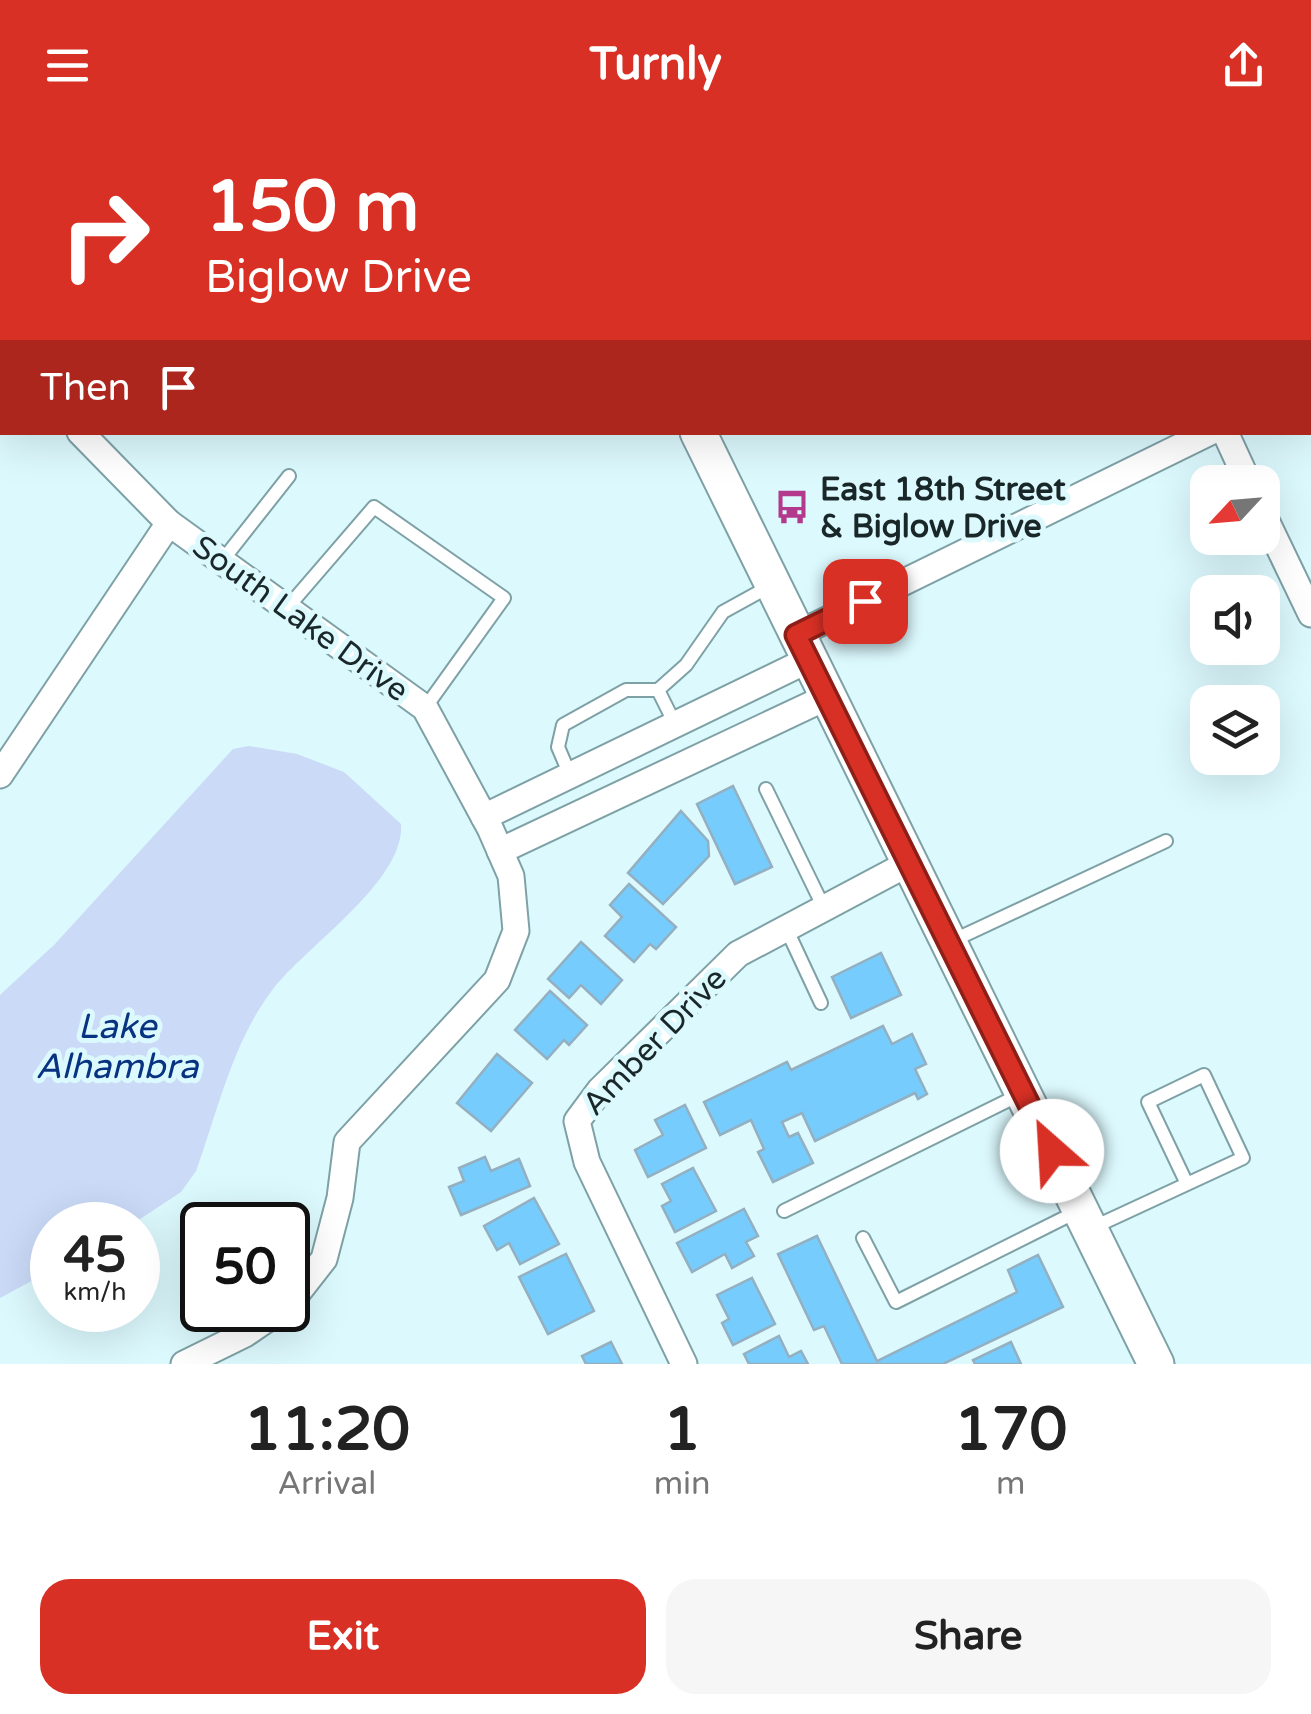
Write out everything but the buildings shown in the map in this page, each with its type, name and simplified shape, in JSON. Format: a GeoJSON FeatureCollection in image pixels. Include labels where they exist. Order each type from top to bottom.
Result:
{"type":"FeatureCollection","features":[{"type":"Feature","properties":{"kind":"main road"},"geometry":{"type":"LineString","coordinates":[[699,435],[1156,1364]]}},
{"type":"Feature","properties":{"kind":"street","name":"South Lake Drive"},"geometry":{"type":"LineString","coordinates":[[83,435],[169,522],[424,708],[511,876],[516,931],[497,980],[347,1142],[340,1198],[324,1259],[310,1277]]}},
{"type":"Feature","properties":{"kind":"street"},"geometry":{"type":"LineString","coordinates":[[491,832],[570,775],[675,724],[802,648],[1204,435]]}},
{"type":"Feature","properties":{"kind":"street"},"geometry":{"type":"LineString","coordinates":[[1226,435],[1240,465]]}},
{"type":"Feature","properties":{"kind":"street"},"geometry":{"type":"LineString","coordinates":[[0,774],[169,522]]}},
{"type":"Feature","properties":{"kind":"street"},"geometry":{"type":"LineString","coordinates":[[1280,549],[1311,614]]}},
{"type":"Feature","properties":{"kind":"street"},"geometry":{"type":"LineString","coordinates":[[491,832],[826,697]]}},
{"type":"Feature","properties":{"kind":"street","name":"Amber Drive"},"geometry":{"type":"LineString","coordinates":[[684,1364],[588,1162],[577,1121],[600,1090],[738,954],[910,862]]}},
{"type":"Feature","properties":{"kind":"street"},"geometry":{"type":"LineString","coordinates":[[184,1364],[248,1332]]}},
{"type":"Feature","properties":{"kind":"lane"},"geometry":{"type":"LineString","coordinates":[[222,561],[289,476]]}},
{"type":"Feature","properties":{"kind":"lane"},"geometry":{"type":"LineString","coordinates":[[287,608],[374,507],[504,598],[424,708]]}},
{"type":"Feature","properties":{"kind":"lane"},"geometry":{"type":"LineString","coordinates":[[570,775],[558,747],[562,726],[626,690],[658,690],[686,666],[724,612],[772,585]]}},
{"type":"Feature","properties":{"kind":"lane"},"geometry":{"type":"LineString","coordinates":[[658,690],[675,724]]}},
{"type":"Feature","properties":{"kind":"lane"},"geometry":{"type":"LineString","coordinates":[[766,789],[824,908]]}},
{"type":"Feature","properties":{"kind":"lane"},"geometry":{"type":"LineString","coordinates":[[950,942],[1166,841]]}},
{"type":"Feature","properties":{"kind":"lane"},"geometry":{"type":"LineString","coordinates":[[786,928],[821,1003]]}},
{"type":"Feature","properties":{"kind":"lane"},"geometry":{"type":"LineString","coordinates":[[864,1238],[896,1302],[1085,1220],[1188,1184],[1243,1158],[1204,1075],[1148,1102],[1188,1184]]}},
{"type":"Feature","properties":{"kind":"lane"},"geometry":{"type":"LineString","coordinates":[[784,1211],[1023,1093]]}},
{"type":"Feature","properties":{"kind":"water","name":"Lake Alhambra"},"geometry":{"type":"Polygon","coordinates":[[[249,746],[297,754],[344,772],[401,824],[398,846],[371,890],[288,972],[259,1009],[228,1077],[196,1171],[181,1192],[160,1206],[160,1202],[30,1202],[30,1282],[0,1298],[0,995],[55,944],[233,749],[249,746]]]}},
{"type":"Feature","properties":{"kind":"place","name":"East 18th Street & Biglow Drive"},"geometry":{"type":"Point","coordinates":[792,507]}},
{"type":"Feature","properties":{"kind":"route"},"geometry":{"type":"LineString","coordinates":[[865,601],[796,635],[1052,1151]]}}]}
